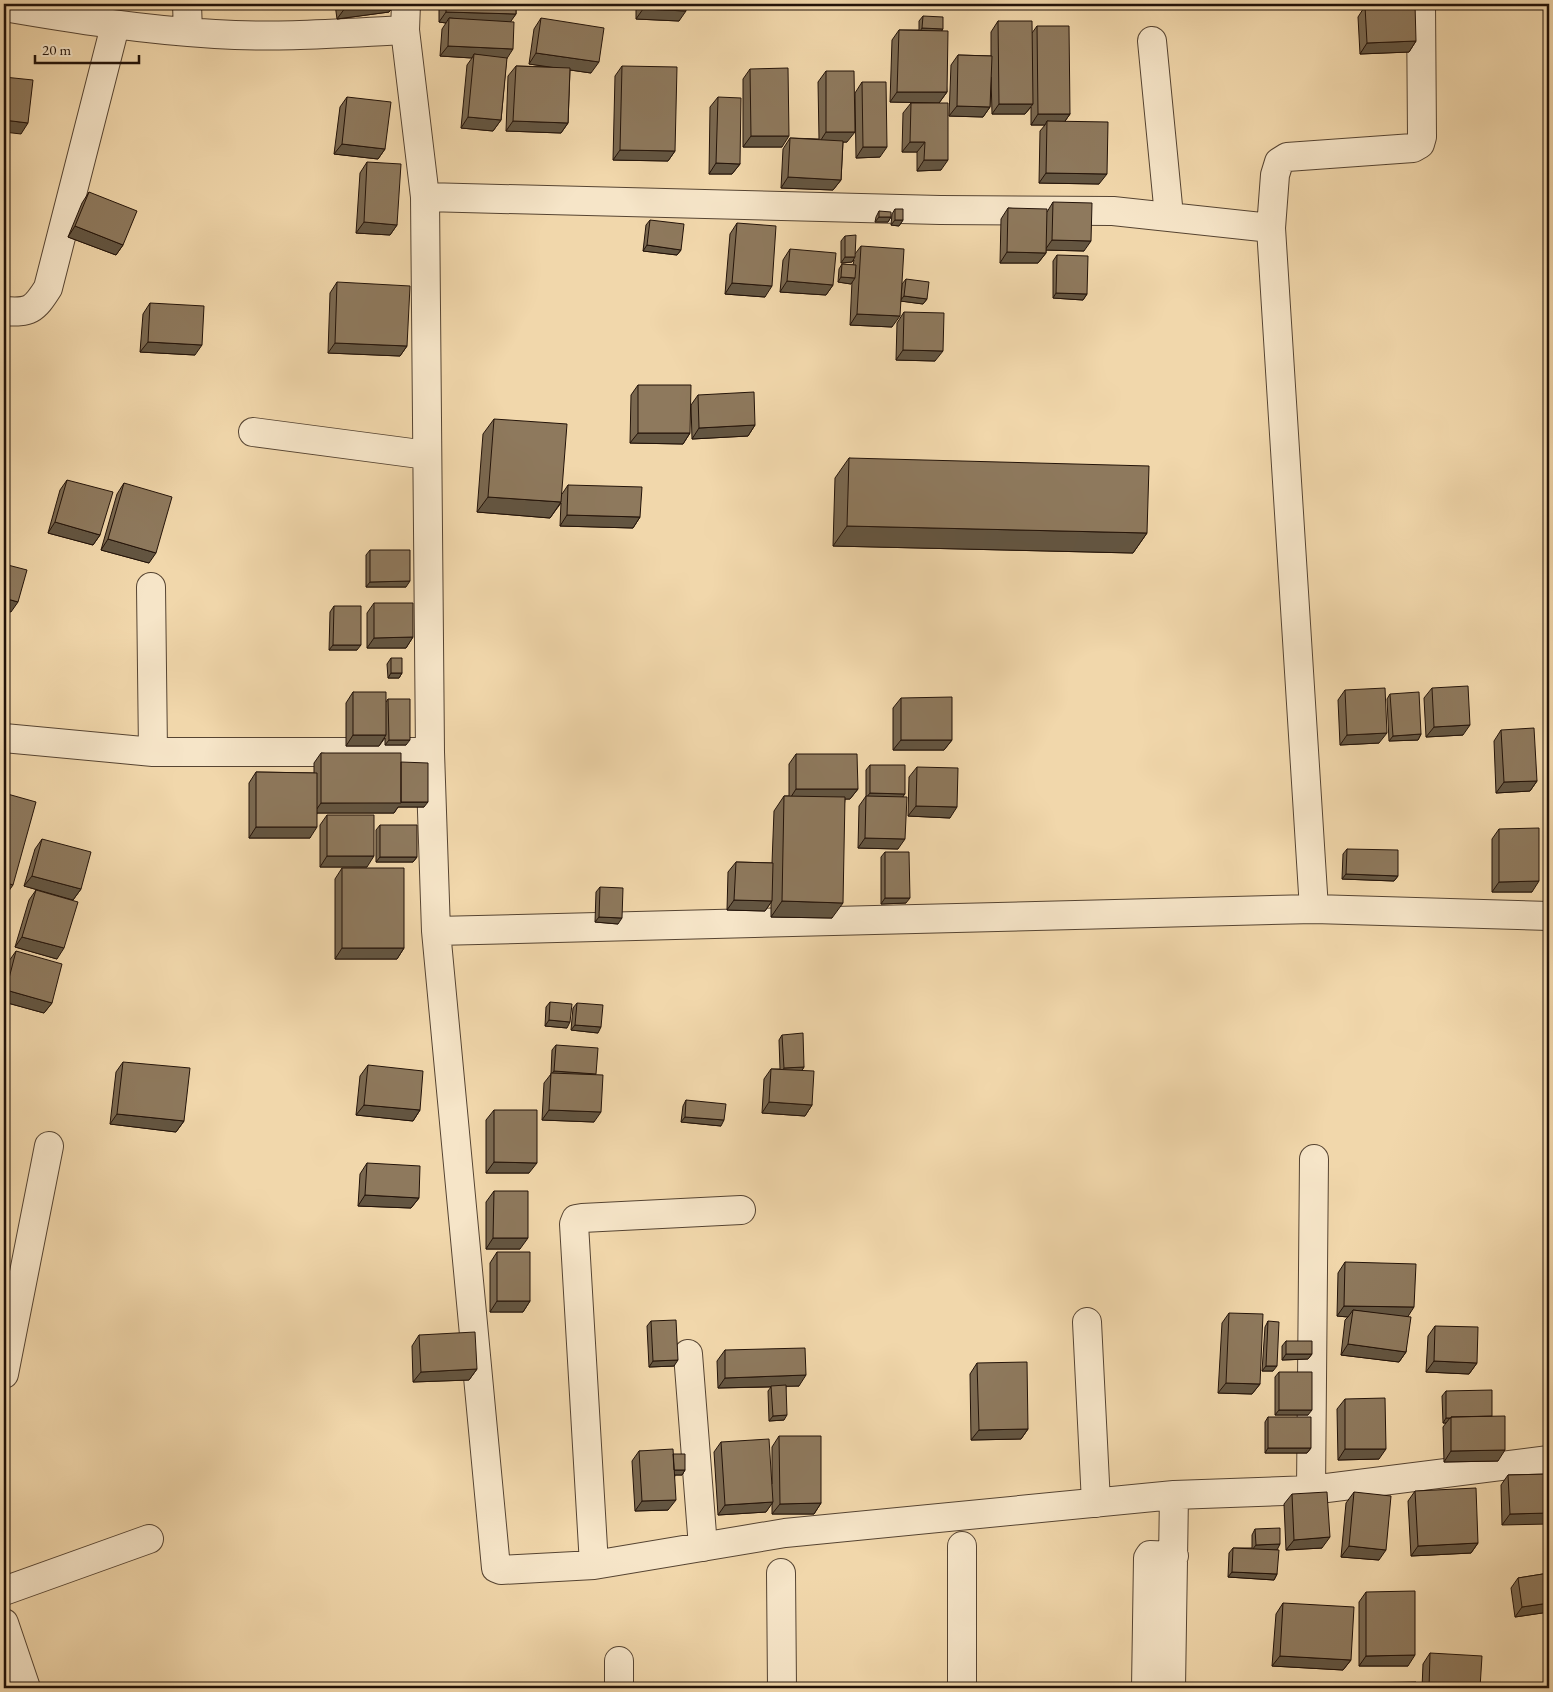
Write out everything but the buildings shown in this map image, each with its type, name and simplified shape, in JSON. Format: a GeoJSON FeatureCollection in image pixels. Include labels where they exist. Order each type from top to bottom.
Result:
{"type":"FeatureCollection","features":[{"type":"Feature","properties":{"kind":"street"},"geometry":{"type":"LineString","coordinates":[[187,4],[188,32]]}},
{"type":"Feature","properties":{"kind":"street"},"geometry":{"type":"LineString","coordinates":[[1314,909],[1271,228],[1276,166],[1287,157],[1412,148],[1420,144],[1422,137],[1421,4]]}},
{"type":"Feature","properties":{"kind":"street"},"geometry":{"type":"LineString","coordinates":[[4,7],[115,26],[188,32],[279,36],[405,17],[424,197],[430,752],[436,931],[496,1568],[501,1570],[594,1564],[785,1533],[1174,1495],[1310,1490],[1549,1460]]}},
{"type":"Feature","properties":{"kind":"street"},"geometry":{"type":"LineString","coordinates":[[4,311],[24,312],[38,303],[48,288],[115,26]]}},
{"type":"Feature","properties":{"kind":"street"},"geometry":{"type":"LineString","coordinates":[[1152,41],[1169,216]]}},
{"type":"Feature","properties":{"kind":"street"},"geometry":{"type":"LineString","coordinates":[[424,197],[940,210],[1113,211],[1271,228]]}},
{"type":"Feature","properties":{"kind":"street"},"geometry":{"type":"LineString","coordinates":[[254,432],[427,455]]}},
{"type":"Feature","properties":{"kind":"street"},"geometry":{"type":"LineString","coordinates":[[151,587],[152,752]]}},
{"type":"Feature","properties":{"kind":"street"},"geometry":{"type":"LineString","coordinates":[[4,738],[152,752],[430,752]]}},
{"type":"Feature","properties":{"kind":"street"},"geometry":{"type":"LineString","coordinates":[[436,931],[1314,909],[1549,916]]}},
{"type":"Feature","properties":{"kind":"street"},"geometry":{"type":"LineString","coordinates":[[4,1374],[49,1146]]}},
{"type":"Feature","properties":{"kind":"street"},"geometry":{"type":"LineString","coordinates":[[1310,1490],[1314,1159]]}},
{"type":"Feature","properties":{"kind":"street"},"geometry":{"type":"LineString","coordinates":[[594,1564],[574,1224],[576,1219],[740,1210]]}},
{"type":"Feature","properties":{"kind":"street"},"geometry":{"type":"LineString","coordinates":[[1087,1322],[1096,1502]]}},
{"type":"Feature","properties":{"kind":"street"},"geometry":{"type":"LineString","coordinates":[[688,1354],[704,1546]]}},
{"type":"Feature","properties":{"kind":"street"},"geometry":{"type":"LineString","coordinates":[[1172,1688],[1174,1495]]}},
{"type":"Feature","properties":{"kind":"street"},"geometry":{"type":"LineString","coordinates":[[4,1591],[148,1539]]}},
{"type":"Feature","properties":{"kind":"street"},"geometry":{"type":"LineString","coordinates":[[962,1546],[962,1688]]}},
{"type":"Feature","properties":{"kind":"street"},"geometry":{"type":"LineString","coordinates":[[1146,1688],[1148,1558],[1150,1555],[1174,1556]]}},
{"type":"Feature","properties":{"kind":"street"},"geometry":{"type":"LineString","coordinates":[[781,1573],[782,1688]]}},
{"type":"Feature","properties":{"kind":"street"},"geometry":{"type":"LineString","coordinates":[[4,1624],[26,1688]]}},
{"type":"Feature","properties":{"kind":"street"},"geometry":{"type":"LineString","coordinates":[[619,1661],[619,1688]]}}]}
